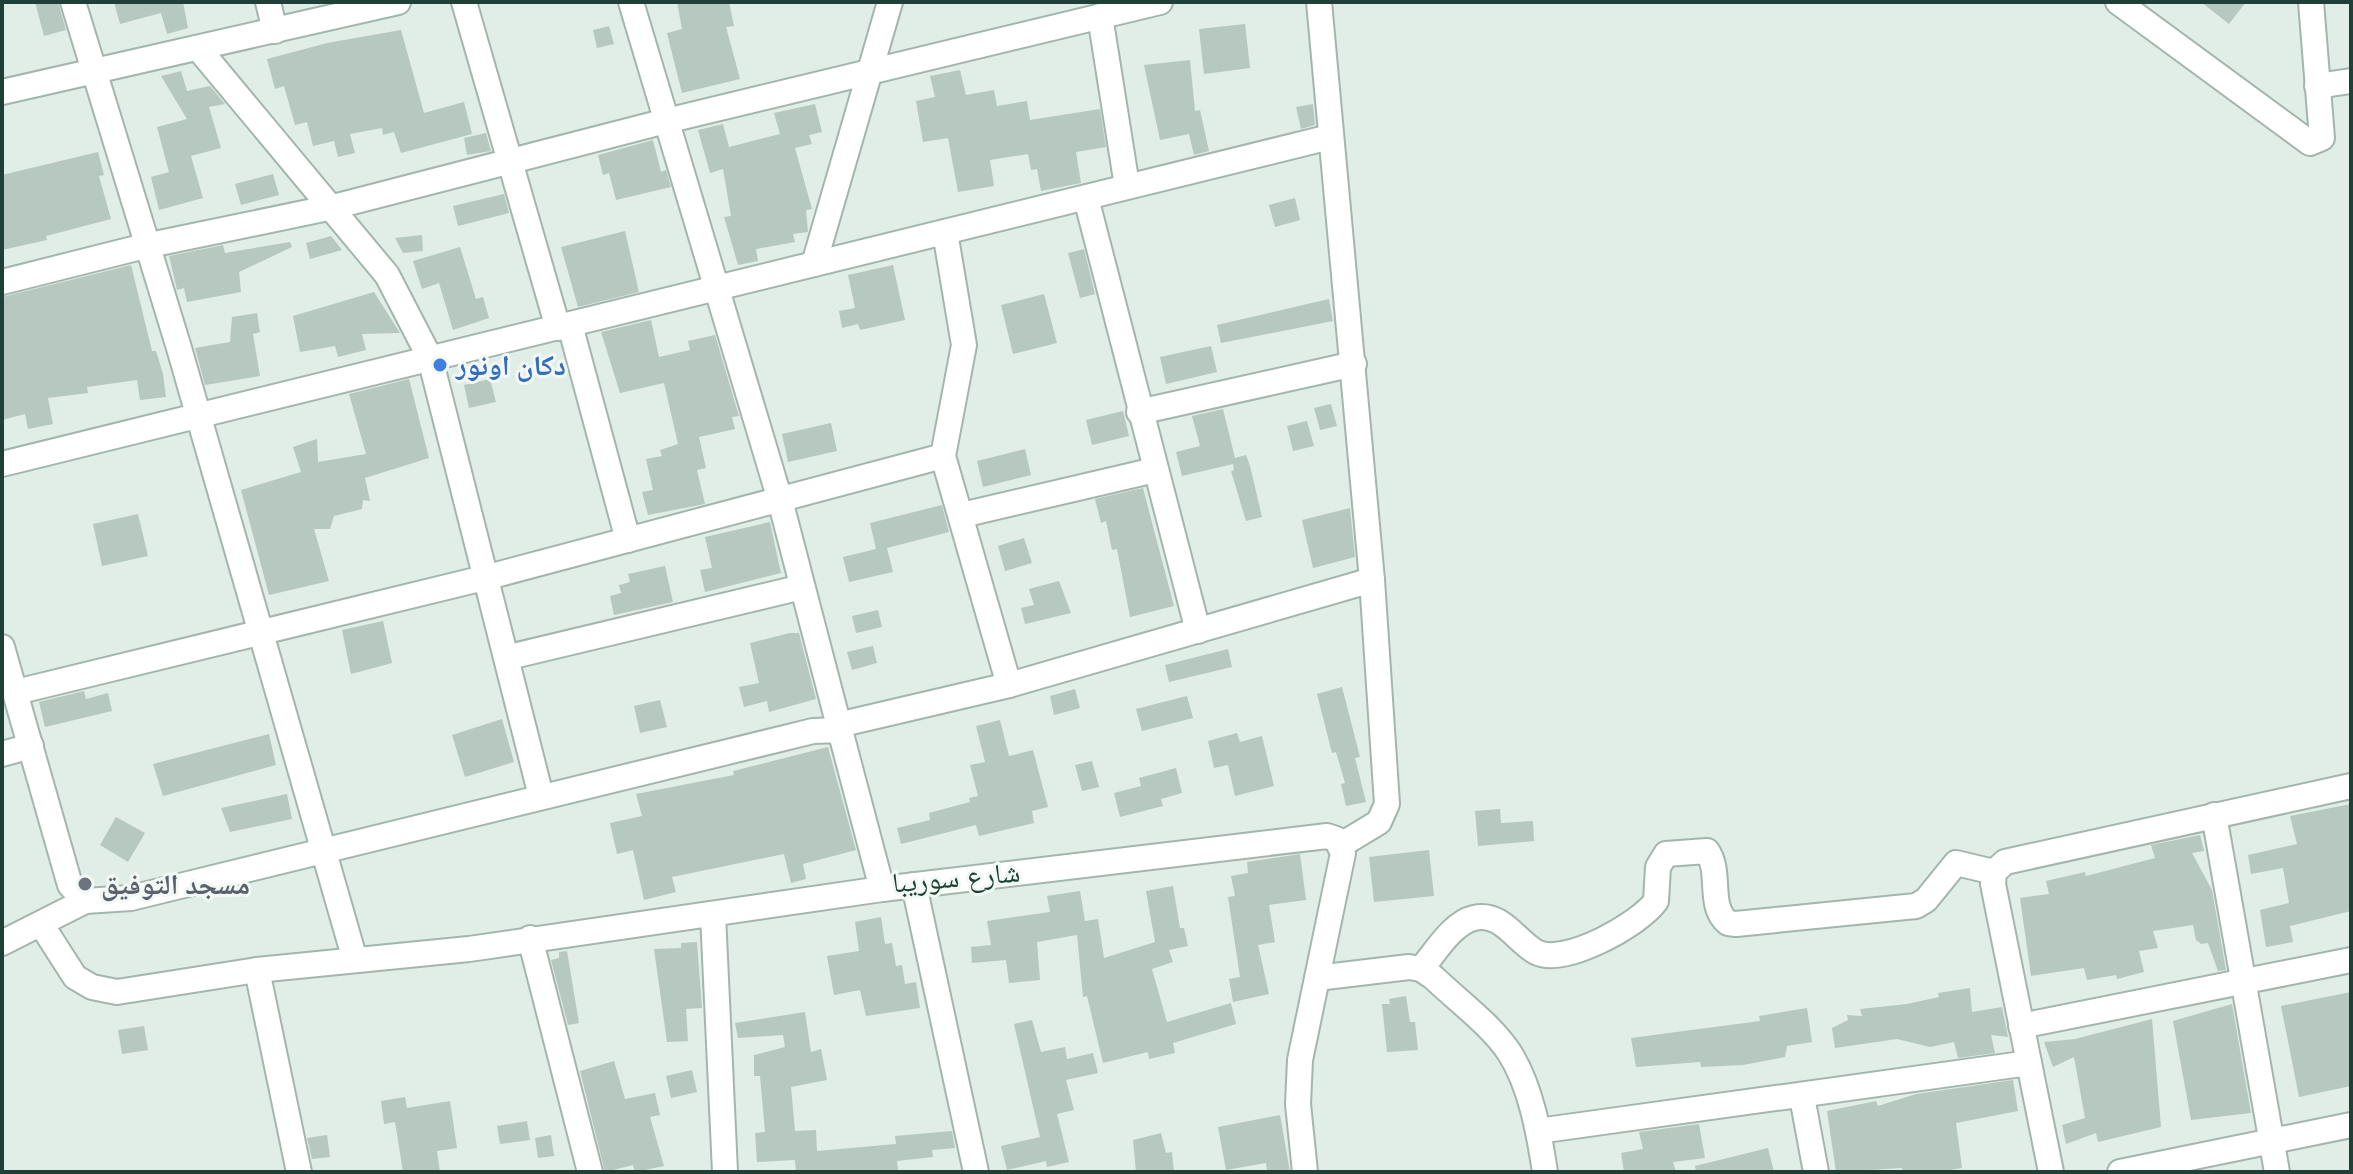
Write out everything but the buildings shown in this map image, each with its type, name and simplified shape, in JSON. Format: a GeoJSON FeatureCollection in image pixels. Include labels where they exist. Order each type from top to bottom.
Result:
{"type":"FeatureCollection","features":[{"type":"Feature","properties":{"kind":"street"},"geometry":{"type":"LineString","coordinates":[[73,2],[199,415],[355,960]]}},
{"type":"Feature","properties":{"kind":"street"},"geometry":{"type":"LineString","coordinates":[[268,2],[275,31]]}},
{"type":"Feature","properties":{"kind":"street"},"geometry":{"type":"LineString","coordinates":[[2,92],[398,2]]}},
{"type":"Feature","properties":{"kind":"street"},"geometry":{"type":"LineString","coordinates":[[464,2],[508,163],[564,326],[628,540]]}},
{"type":"Feature","properties":{"kind":"street","name":"شارع سوريبا"},"geometry":{"type":"LineString","coordinates":[[631,2],[780,500],[882,889],[1312,837],[1327,836],[1341,845]]}},
{"type":"Feature","properties":{"kind":"street"},"geometry":{"type":"LineString","coordinates":[[814,264],[890,2]]}},
{"type":"Feature","properties":{"kind":"street"},"geometry":{"type":"LineString","coordinates":[[2,282],[145,246],[333,207],[871,71],[1086,13],[1160,2]]}},
{"type":"Feature","properties":{"kind":"street"},"geometry":{"type":"LineString","coordinates":[[1305,1172],[1298,1104],[1299,1070],[1342,863],[1341,845],[1379,822],[1387,804],[1354,364],[1319,2]]}},
{"type":"Feature","properties":{"kind":"street"},"geometry":{"type":"LineString","coordinates":[[2118,2],[2310,143],[2322,138],[2311,2]]}},
{"type":"Feature","properties":{"kind":"street"},"geometry":{"type":"LineString","coordinates":[[1086,13],[1127,186]]}},
{"type":"Feature","properties":{"kind":"street"},"geometry":{"type":"LineString","coordinates":[[198,48],[387,275],[430,358],[509,657],[541,796]]}},
{"type":"Feature","properties":{"kind":"street"},"geometry":{"type":"LineString","coordinates":[[2317,86],[2351,81]]}},
{"type":"Feature","properties":{"kind":"street"},"geometry":{"type":"LineString","coordinates":[[2,464],[1330,137]]}},
{"type":"Feature","properties":{"kind":"street"},"geometry":{"type":"LineString","coordinates":[[1086,198],[1198,631]]}},
{"type":"Feature","properties":{"kind":"street"},"geometry":{"type":"LineString","coordinates":[[945,232],[964,345],[943,456],[1009,685]]}},
{"type":"Feature","properties":{"kind":"street"},"geometry":{"type":"LineString","coordinates":[[1139,412],[1354,364]]}},
{"type":"Feature","properties":{"kind":"street"},"geometry":{"type":"LineString","coordinates":[[16,692],[488,577],[943,456]]}},
{"type":"Feature","properties":{"kind":"street"},"geometry":{"type":"LineString","coordinates":[[962,515],[1155,470]]}},
{"type":"Feature","properties":{"kind":"street"},"geometry":{"type":"LineString","coordinates":[[2,943],[85,901],[131,898],[541,796],[1009,685],[1372,580]]}},
{"type":"Feature","properties":{"kind":"street"},"geometry":{"type":"LineString","coordinates":[[509,657],[802,587]]}},
{"type":"Feature","properties":{"kind":"street"},"geometry":{"type":"LineString","coordinates":[[2,647],[70,885],[85,901]]}},
{"type":"Feature","properties":{"kind":"street"},"geometry":{"type":"LineString","coordinates":[[2,754],[31,746]]}},
{"type":"Feature","properties":{"kind":"street"},"geometry":{"type":"LineString","coordinates":[[1994,872],[2005,862],[2351,786]]}},
{"type":"Feature","properties":{"kind":"street"},"geometry":{"type":"LineString","coordinates":[[2214,815],[2277,1172]]}},
{"type":"Feature","properties":{"kind":"street"},"geometry":{"type":"LineString","coordinates":[[1421,969],[1461,923],[1474,917],[1498,921],[1536,952],[1547,956],[1572,951],[1633,924],[1656,901],[1658,867],[1666,854],[1707,851],[1712,863],[1718,912],[1728,923],[1736,924],[1916,906],[1926,900],[1956,863],[1994,872]]}},
{"type":"Feature","properties":{"kind":"street"},"geometry":{"type":"LineString","coordinates":[[1994,872],[2051,1172]]}},
{"type":"Feature","properties":{"kind":"street"},"geometry":{"type":"LineString","coordinates":[[914,885],[976,1172]]}},
{"type":"Feature","properties":{"kind":"street"},"geometry":{"type":"LineString","coordinates":[[41,924],[75,977],[92,987],[117,992],[257,970],[469,949],[882,889]]}},
{"type":"Feature","properties":{"kind":"street"},"geometry":{"type":"LineString","coordinates":[[713,915],[725,1172]]}},
{"type":"Feature","properties":{"kind":"street"},"geometry":{"type":"LineString","coordinates":[[530,938],[582,1171]]}},
{"type":"Feature","properties":{"kind":"street"},"geometry":{"type":"LineString","coordinates":[[2021,1026],[2351,960]]}},
{"type":"Feature","properties":{"kind":"street"},"geometry":{"type":"LineString","coordinates":[[1317,978],[1409,967],[1421,969],[1509,1052],[1521,1075],[1538,1131],[1545,1172]]}},
{"type":"Feature","properties":{"kind":"street"},"geometry":{"type":"LineString","coordinates":[[257,970],[299,1172]]}},
{"type":"Feature","properties":{"kind":"street"},"geometry":{"type":"LineString","coordinates":[[1538,1131],[1802,1097],[2029,1063]]}},
{"type":"Feature","properties":{"kind":"street"},"geometry":{"type":"LineString","coordinates":[[1802,1097],[1816,1172]]}},
{"type":"Feature","properties":{"kind":"street"},"geometry":{"type":"LineString","coordinates":[[2120,1172],[2351,1125]]}},
{"type":"Feature","properties":{"kind":"place","name":"دكان اونور"},"geometry":{"type":"Point","coordinates":[440,365]}},
{"type":"Feature","properties":{"kind":"place","name":"مسجد التوفيق"},"geometry":{"type":"Point","coordinates":[85,884]}}]}
